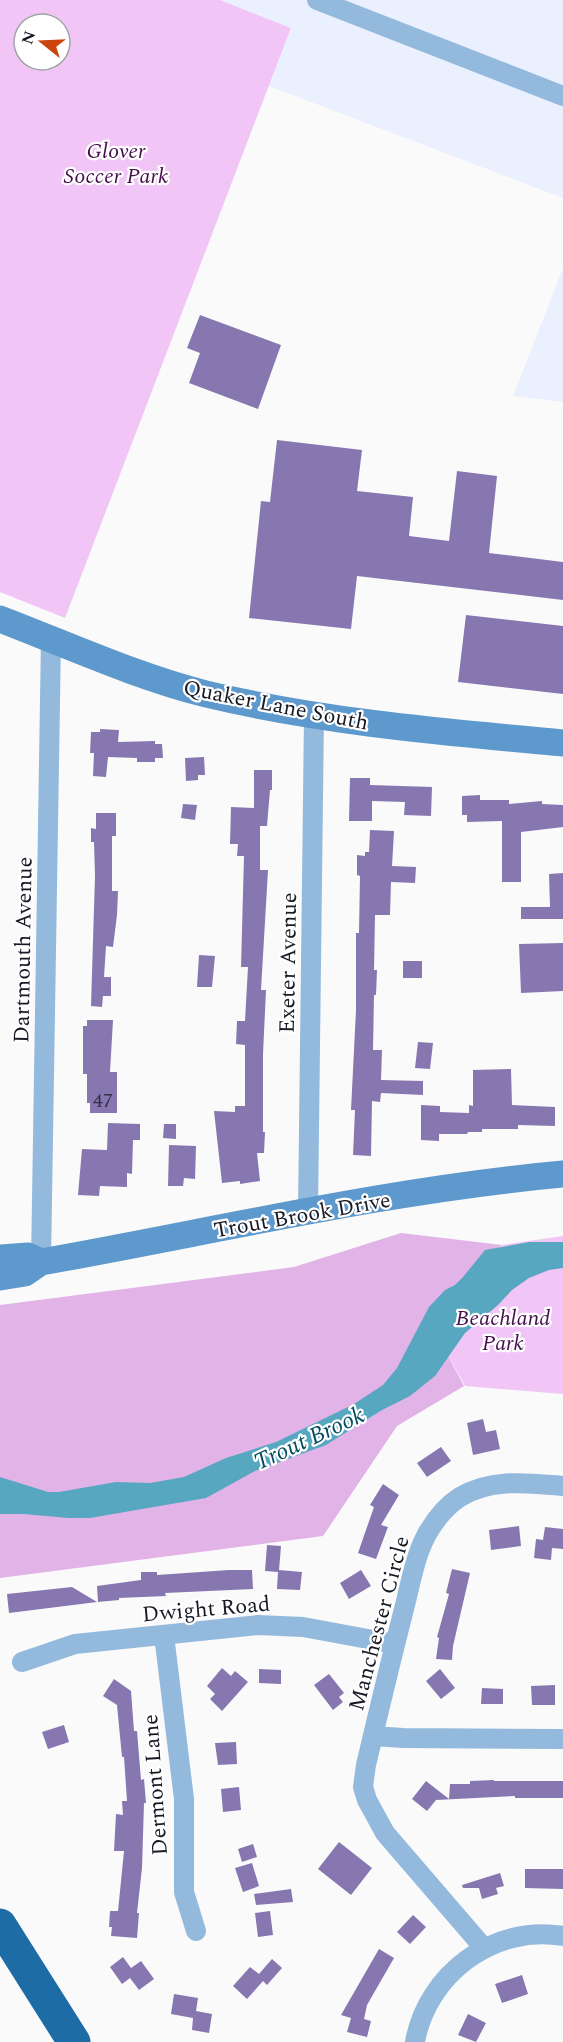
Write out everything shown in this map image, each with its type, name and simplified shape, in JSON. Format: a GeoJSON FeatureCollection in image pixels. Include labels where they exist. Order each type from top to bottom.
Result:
{"type":"FeatureCollection","features":[{"type":"Feature","properties":{"kind":"highway"},"geometry":{"type":"LineString","coordinates":[[0,1925],[74,2042]]}},
{"type":"Feature","properties":{"kind":"main road","name":"Quaker Lane South"},"geometry":{"type":"LineString","coordinates":[[0,619],[183,687],[245,702],[314,715],[447,732],[563,743]]}},
{"type":"Feature","properties":{"kind":"main road","name":"Trout Brook Drive"},"geometry":{"type":"LineString","coordinates":[[0,1277],[25,1273],[41,1262],[308,1212],[506,1179],[563,1174]]}},
{"type":"Feature","properties":{"kind":"main road","name":"Trout Brook Drive"},"geometry":{"type":"LineString","coordinates":[[0,1258],[28,1256],[41,1262]]}},
{"type":"Feature","properties":{"kind":"street"},"geometry":{"type":"LineString","coordinates":[[317,0],[563,96]]}},
{"type":"Feature","properties":{"kind":"street","name":"Dartmouth Avenue"},"geometry":{"type":"LineString","coordinates":[[41,1262],[51,638]]}},
{"type":"Feature","properties":{"kind":"street","name":"Exeter Avenue"},"geometry":{"type":"LineString","coordinates":[[308,1212],[314,715]]}},
{"type":"Feature","properties":{"kind":"street","name":"Manchester Circle"},"geometry":{"type":"LineString","coordinates":[[484,1948],[385,1833],[374,1816],[363,1788],[366,1765],[420,1551],[430,1528],[445,1509],[469,1493],[495,1484],[522,1482],[563,1486]]}},
{"type":"Feature","properties":{"kind":"street","name":"Dwight Road"},"geometry":{"type":"LineString","coordinates":[[22,1662],[75,1644],[258,1625],[303,1627],[395,1644]]}},
{"type":"Feature","properties":{"kind":"street","name":"Dermont Lane"},"geometry":{"type":"LineString","coordinates":[[164,1635],[184,1799],[184,1892],[196,1931]]}},
{"type":"Feature","properties":{"kind":"street","name":"Manchester Circle"},"geometry":{"type":"LineString","coordinates":[[373,1736],[563,1739]]}},
{"type":"Feature","properties":{"kind":"street"},"geometry":{"type":"LineString","coordinates":[[415,2042],[424,2011],[441,1985],[456,1969],[484,1948],[509,1937],[563,1936]]}},
{"type":"Feature","properties":{"kind":"shaded area"},"geometry":{"type":"Polygon","coordinates":[[[220,0],[563,0],[563,198],[269,86],[291,28],[220,0]]]}},
{"type":"Feature","properties":{"kind":"shaded area"},"geometry":{"type":"Polygon","coordinates":[[[563,268],[563,402],[513,396],[563,268]]]}},
{"type":"Feature","properties":{"kind":"shaded area"},"geometry":{"type":"Polygon","coordinates":[[[401,1233],[502,1245],[471,1270],[432,1326],[464,1386],[397,1426],[323,1536],[0,1578],[0,1305],[294,1267],[401,1233]]]}},
{"type":"Feature","properties":{"kind":"green space","name":"Glover Soccer Park"},"geometry":{"type":"Polygon","coordinates":[[[0,0],[220,0],[291,28],[65,618],[0,592],[0,0]]]}},
{"type":"Feature","properties":{"kind":"green space","name":"Beachland Park"},"geometry":{"type":"Polygon","coordinates":[[[563,1236],[563,1394],[465,1386],[432,1327],[471,1270],[502,1245],[563,1236]]]}},
{"type":"Feature","properties":{"kind":"water","name":"Trout Brook"},"geometry":{"type":"Polygon","coordinates":[[[529,1242],[563,1242],[563,1268],[549,1270],[529,1278],[512,1290],[465,1333],[435,1376],[410,1396],[382,1410],[326,1445],[255,1471],[206,1498],[90,1518],[0,1514],[0,1477],[48,1492],[59,1492],[116,1482],[150,1483],[184,1477],[226,1458],[276,1442],[354,1404],[383,1385],[397,1368],[429,1307],[445,1290],[455,1285],[463,1277],[485,1250],[529,1242]]]}},
{"type":"Feature","properties":{"kind":"building"},"geometry":{"type":"Polygon","coordinates":[[[200,315],[281,345],[258,409],[189,383],[200,353],[187,348],[200,315]]]}},
{"type":"Feature","properties":{"kind":"building"},"geometry":{"type":"Polygon","coordinates":[[[277,440],[362,450],[357,491],[413,497],[409,536],[449,541],[457,471],[497,476],[489,553],[563,562],[563,600],[357,576],[351,629],[249,618],[261,501],[270,502],[277,440]]]}},
{"type":"Feature","properties":{"kind":"building"},"geometry":{"type":"Polygon","coordinates":[[[466,615],[563,626],[563,694],[458,682],[466,615]]]}},
{"type":"Feature","properties":{"kind":"building"},"geometry":{"type":"Polygon","coordinates":[[[100,729],[119,730],[118,742],[155,741],[155,744],[162,744],[163,758],[155,758],[155,762],[137,762],[137,758],[108,757],[106,777],[93,776],[94,753],[90,753],[91,732],[100,732],[100,729]]]}},
{"type":"Feature","properties":{"kind":"building"},"geometry":{"type":"Polygon","coordinates":[[[204,757],[205,775],[198,775],[198,780],[186,781],[185,758],[204,757]]]}},
{"type":"Feature","properties":{"kind":"building"},"geometry":{"type":"Polygon","coordinates":[[[254,770],[272,770],[267,826],[260,826],[260,870],[268,870],[261,990],[266,990],[263,1054],[264,1153],[257,1153],[260,1181],[240,1184],[240,1181],[222,1183],[214,1111],[235,1112],[235,1106],[245,1106],[245,1045],[236,1044],[237,1021],[245,1021],[248,967],[241,967],[244,856],[237,856],[238,844],[230,844],[231,807],[254,808],[254,770]]]}},
{"type":"Feature","properties":{"kind":"building"},"geometry":{"type":"Polygon","coordinates":[[[350,778],[370,778],[370,785],[432,787],[431,816],[404,815],[405,802],[372,801],[372,821],[349,821],[350,778]]]}},
{"type":"Feature","properties":{"kind":"building"},"geometry":{"type":"Polygon","coordinates":[[[480,795],[480,800],[509,800],[509,804],[542,801],[542,804],[563,805],[563,827],[521,832],[521,882],[502,882],[502,821],[467,822],[467,815],[462,815],[462,796],[480,795]]]}},
{"type":"Feature","properties":{"kind":"building"},"geometry":{"type":"Polygon","coordinates":[[[183,804],[197,805],[195,820],[181,818],[183,804]]]}},
{"type":"Feature","properties":{"kind":"building"},"geometry":{"type":"Polygon","coordinates":[[[96,813],[116,813],[116,836],[112,836],[112,891],[118,891],[117,915],[113,947],[106,946],[104,977],[111,977],[111,996],[103,996],[102,1007],[91,1006],[95,876],[94,842],[91,842],[91,828],[96,829],[96,813]]]}},
{"type":"Feature","properties":{"kind":"building"},"geometry":{"type":"Polygon","coordinates":[[[370,830],[394,831],[392,866],[416,867],[415,883],[391,882],[390,915],[375,915],[374,970],[377,970],[373,1050],[382,1050],[381,1080],[423,1081],[423,1095],[381,1093],[380,1102],[372,1101],[371,1156],[353,1155],[355,1110],[351,1110],[356,1010],[356,933],[359,933],[360,876],[357,875],[357,855],[365,856],[365,852],[369,852],[370,830]]]}},
{"type":"Feature","properties":{"kind":"building"},"geometry":{"type":"Polygon","coordinates":[[[563,873],[563,919],[521,919],[521,907],[550,907],[549,874],[563,873]]]}},
{"type":"Feature","properties":{"kind":"building"},"geometry":{"type":"Polygon","coordinates":[[[563,943],[563,991],[521,993],[519,944],[563,943]]]}},
{"type":"Feature","properties":{"kind":"building"},"geometry":{"type":"Polygon","coordinates":[[[199,955],[215,956],[212,987],[197,987],[199,955]]]}},
{"type":"Feature","properties":{"kind":"building"},"geometry":{"type":"Polygon","coordinates":[[[403,961],[422,961],[422,978],[403,978],[403,961]]]}},
{"type":"Feature","properties":{"kind":"building"},"geometry":{"type":"Polygon","coordinates":[[[87,1020],[113,1020],[110,1072],[117,1072],[117,1113],[90,1113],[90,1103],[87,1103],[87,1074],[83,1074],[83,1026],[87,1026],[87,1020]]]}},
{"type":"Feature","properties":{"kind":"building"},"geometry":{"type":"Polygon","coordinates":[[[418,1042],[433,1043],[430,1069],[415,1068],[418,1042]]]}},
{"type":"Feature","properties":{"kind":"building"},"geometry":{"type":"Polygon","coordinates":[[[511,1069],[512,1105],[555,1107],[555,1126],[518,1125],[518,1129],[482,1129],[482,1132],[468,1132],[467,1134],[439,1134],[439,1141],[421,1140],[421,1105],[440,1106],[440,1112],[469,1113],[469,1105],[473,1106],[473,1070],[511,1069]]]}},
{"type":"Feature","properties":{"kind":"building"},"geometry":{"type":"Polygon","coordinates":[[[108,1123],[140,1124],[140,1140],[133,1140],[132,1174],[127,1173],[127,1187],[100,1186],[99,1196],[78,1195],[82,1149],[107,1150],[108,1123]]]}},
{"type":"Feature","properties":{"kind":"building"},"geometry":{"type":"Polygon","coordinates":[[[164,1124],[176,1124],[176,1139],[163,1138],[164,1124]]]}},
{"type":"Feature","properties":{"kind":"building"},"geometry":{"type":"Polygon","coordinates":[[[169,1145],[196,1146],[195,1179],[184,1178],[183,1186],[168,1186],[169,1145]]]}},
{"type":"Feature","properties":{"kind":"building"},"geometry":{"type":"Polygon","coordinates":[[[483,1419],[486,1432],[496,1430],[500,1449],[473,1455],[467,1423],[483,1419]]]}},
{"type":"Feature","properties":{"kind":"building"},"geometry":{"type":"Polygon","coordinates":[[[441,1447],[451,1461],[427,1477],[417,1463],[441,1447]]]}},
{"type":"Feature","properties":{"kind":"building"},"geometry":{"type":"Polygon","coordinates":[[[383,1484],[399,1495],[381,1525],[388,1527],[376,1559],[358,1553],[374,1507],[370,1505],[383,1484]]]}},
{"type":"Feature","properties":{"kind":"building"},"geometry":{"type":"Polygon","coordinates":[[[519,1526],[521,1546],[491,1550],[489,1530],[519,1526]]]}},
{"type":"Feature","properties":{"kind":"building"},"geometry":{"type":"Polygon","coordinates":[[[545,1527],[563,1529],[563,1549],[552,1548],[551,1560],[534,1558],[536,1539],[543,1540],[545,1527]]]}},
{"type":"Feature","properties":{"kind":"building"},"geometry":{"type":"Polygon","coordinates":[[[267,1545],[281,1546],[279,1570],[302,1572],[300,1590],[277,1589],[278,1572],[265,1571],[267,1545]]]}},
{"type":"Feature","properties":{"kind":"building"},"geometry":{"type":"Polygon","coordinates":[[[452,1569],[470,1573],[453,1646],[452,1660],[436,1659],[439,1638],[437,1637],[449,1594],[446,1593],[452,1569]]]}},
{"type":"Feature","properties":{"kind":"building"},"geometry":{"type":"Polygon","coordinates":[[[252,1570],[253,1589],[165,1593],[166,1596],[119,1598],[119,1600],[98,1602],[97,1586],[141,1580],[141,1572],[157,1572],[157,1575],[252,1570]]]}},
{"type":"Feature","properties":{"kind":"building"},"geometry":{"type":"Polygon","coordinates":[[[361,1570],[371,1586],[349,1599],[340,1583],[361,1570]]]}},
{"type":"Feature","properties":{"kind":"building"},"geometry":{"type":"Polygon","coordinates":[[[72,1587],[97,1602],[9,1613],[7,1594],[72,1587]]]}},
{"type":"Feature","properties":{"kind":"building"},"geometry":{"type":"Polygon","coordinates":[[[222,1668],[231,1676],[235,1671],[248,1682],[222,1711],[210,1699],[215,1694],[207,1686],[222,1668]]]}},
{"type":"Feature","properties":{"kind":"building"},"geometry":{"type":"Polygon","coordinates":[[[259,1669],[281,1670],[281,1684],[259,1683],[259,1669]]]}},
{"type":"Feature","properties":{"kind":"building"},"geometry":{"type":"Polygon","coordinates":[[[440,1669],[455,1688],[441,1699],[426,1681],[440,1669]]]}},
{"type":"Feature","properties":{"kind":"building"},"geometry":{"type":"Polygon","coordinates":[[[329,1674],[344,1693],[339,1697],[343,1702],[333,1710],[314,1685],[329,1674]]]}},
{"type":"Feature","properties":{"kind":"building"},"geometry":{"type":"Polygon","coordinates":[[[114,1679],[131,1691],[141,1780],[144,1779],[146,1803],[144,1803],[137,1938],[111,1936],[112,1927],[109,1927],[110,1911],[118,1911],[124,1851],[114,1851],[116,1814],[123,1815],[122,1801],[127,1801],[117,1705],[103,1696],[114,1679]]]}},
{"type":"Feature","properties":{"kind":"building"},"geometry":{"type":"Polygon","coordinates":[[[555,1685],[555,1705],[532,1705],[531,1686],[555,1685]]]}},
{"type":"Feature","properties":{"kind":"building"},"geometry":{"type":"Polygon","coordinates":[[[482,1688],[503,1689],[503,1704],[481,1704],[482,1688]]]}},
{"type":"Feature","properties":{"kind":"building"},"geometry":{"type":"Polygon","coordinates":[[[64,1725],[69,1742],[48,1749],[42,1732],[64,1725]]]}},
{"type":"Feature","properties":{"kind":"building"},"geometry":{"type":"Polygon","coordinates":[[[236,1742],[237,1764],[218,1765],[215,1743],[236,1742]]]}},
{"type":"Feature","properties":{"kind":"building"},"geometry":{"type":"Polygon","coordinates":[[[426,1781],[449,1799],[450,1784],[470,1784],[470,1781],[563,1781],[563,1798],[515,1798],[515,1796],[436,1800],[427,1811],[412,1799],[426,1781]]]}},
{"type":"Feature","properties":{"kind":"building"},"geometry":{"type":"Polygon","coordinates":[[[239,1787],[241,1810],[223,1812],[221,1789],[239,1787]]]}},
{"type":"Feature","properties":{"kind":"building"},"geometry":{"type":"Polygon","coordinates":[[[339,1842],[372,1868],[351,1895],[318,1869],[339,1842]]]}},
{"type":"Feature","properties":{"kind":"building"},"geometry":{"type":"Polygon","coordinates":[[[253,1844],[257,1857],[242,1862],[238,1849],[253,1844]]]}},
{"type":"Feature","properties":{"kind":"building"},"geometry":{"type":"Polygon","coordinates":[[[252,1863],[259,1886],[243,1892],[235,1868],[252,1863]]]}},
{"type":"Feature","properties":{"kind":"building"},"geometry":{"type":"Polygon","coordinates":[[[525,1869],[563,1869],[563,1889],[525,1888],[525,1869]]]}},
{"type":"Feature","properties":{"kind":"building"},"geometry":{"type":"Polygon","coordinates":[[[500,1873],[504,1886],[496,1888],[498,1894],[482,1899],[479,1888],[463,1888],[462,1885],[500,1873]]]}},
{"type":"Feature","properties":{"kind":"building"},"geometry":{"type":"Polygon","coordinates":[[[291,1889],[293,1902],[256,1905],[254,1894],[291,1889]]]}},
{"type":"Feature","properties":{"kind":"building"},"geometry":{"type":"Polygon","coordinates":[[[270,1911],[273,1935],[258,1937],[255,1913],[270,1911]]]}},
{"type":"Feature","properties":{"kind":"building"},"geometry":{"type":"Polygon","coordinates":[[[413,1915],[426,1927],[410,1944],[397,1932],[413,1915]]]}},
{"type":"Feature","properties":{"kind":"building"},"geometry":{"type":"Polygon","coordinates":[[[379,1949],[394,1958],[367,2005],[364,2019],[371,2021],[367,2037],[347,2032],[351,2018],[341,2015],[379,1949]]]}},
{"type":"Feature","properties":{"kind":"building"},"geometry":{"type":"Polygon","coordinates":[[[123,1957],[131,1968],[141,1961],[154,1979],[139,1990],[130,1978],[122,1984],[110,1967],[123,1957]]]}},
{"type":"Feature","properties":{"kind":"building"},"geometry":{"type":"Polygon","coordinates":[[[272,1959],[282,1968],[267,1985],[263,1981],[247,1999],[233,1986],[250,1967],[259,1974],[272,1959]]]}},
{"type":"Feature","properties":{"kind":"building"},"geometry":{"type":"Polygon","coordinates":[[[522,1975],[528,1994],[502,2003],[495,1984],[522,1975]]]}},
{"type":"Feature","properties":{"kind":"building"},"geometry":{"type":"Polygon","coordinates":[[[174,1994],[198,1998],[196,2011],[212,2014],[209,2033],[192,2030],[193,2018],[171,2014],[174,1994]]]}},
{"type":"Feature","properties":{"kind":"building"},"geometry":{"type":"Polygon","coordinates":[[[468,2014],[486,2023],[476,2042],[458,2035],[468,2014]]]}}]}
